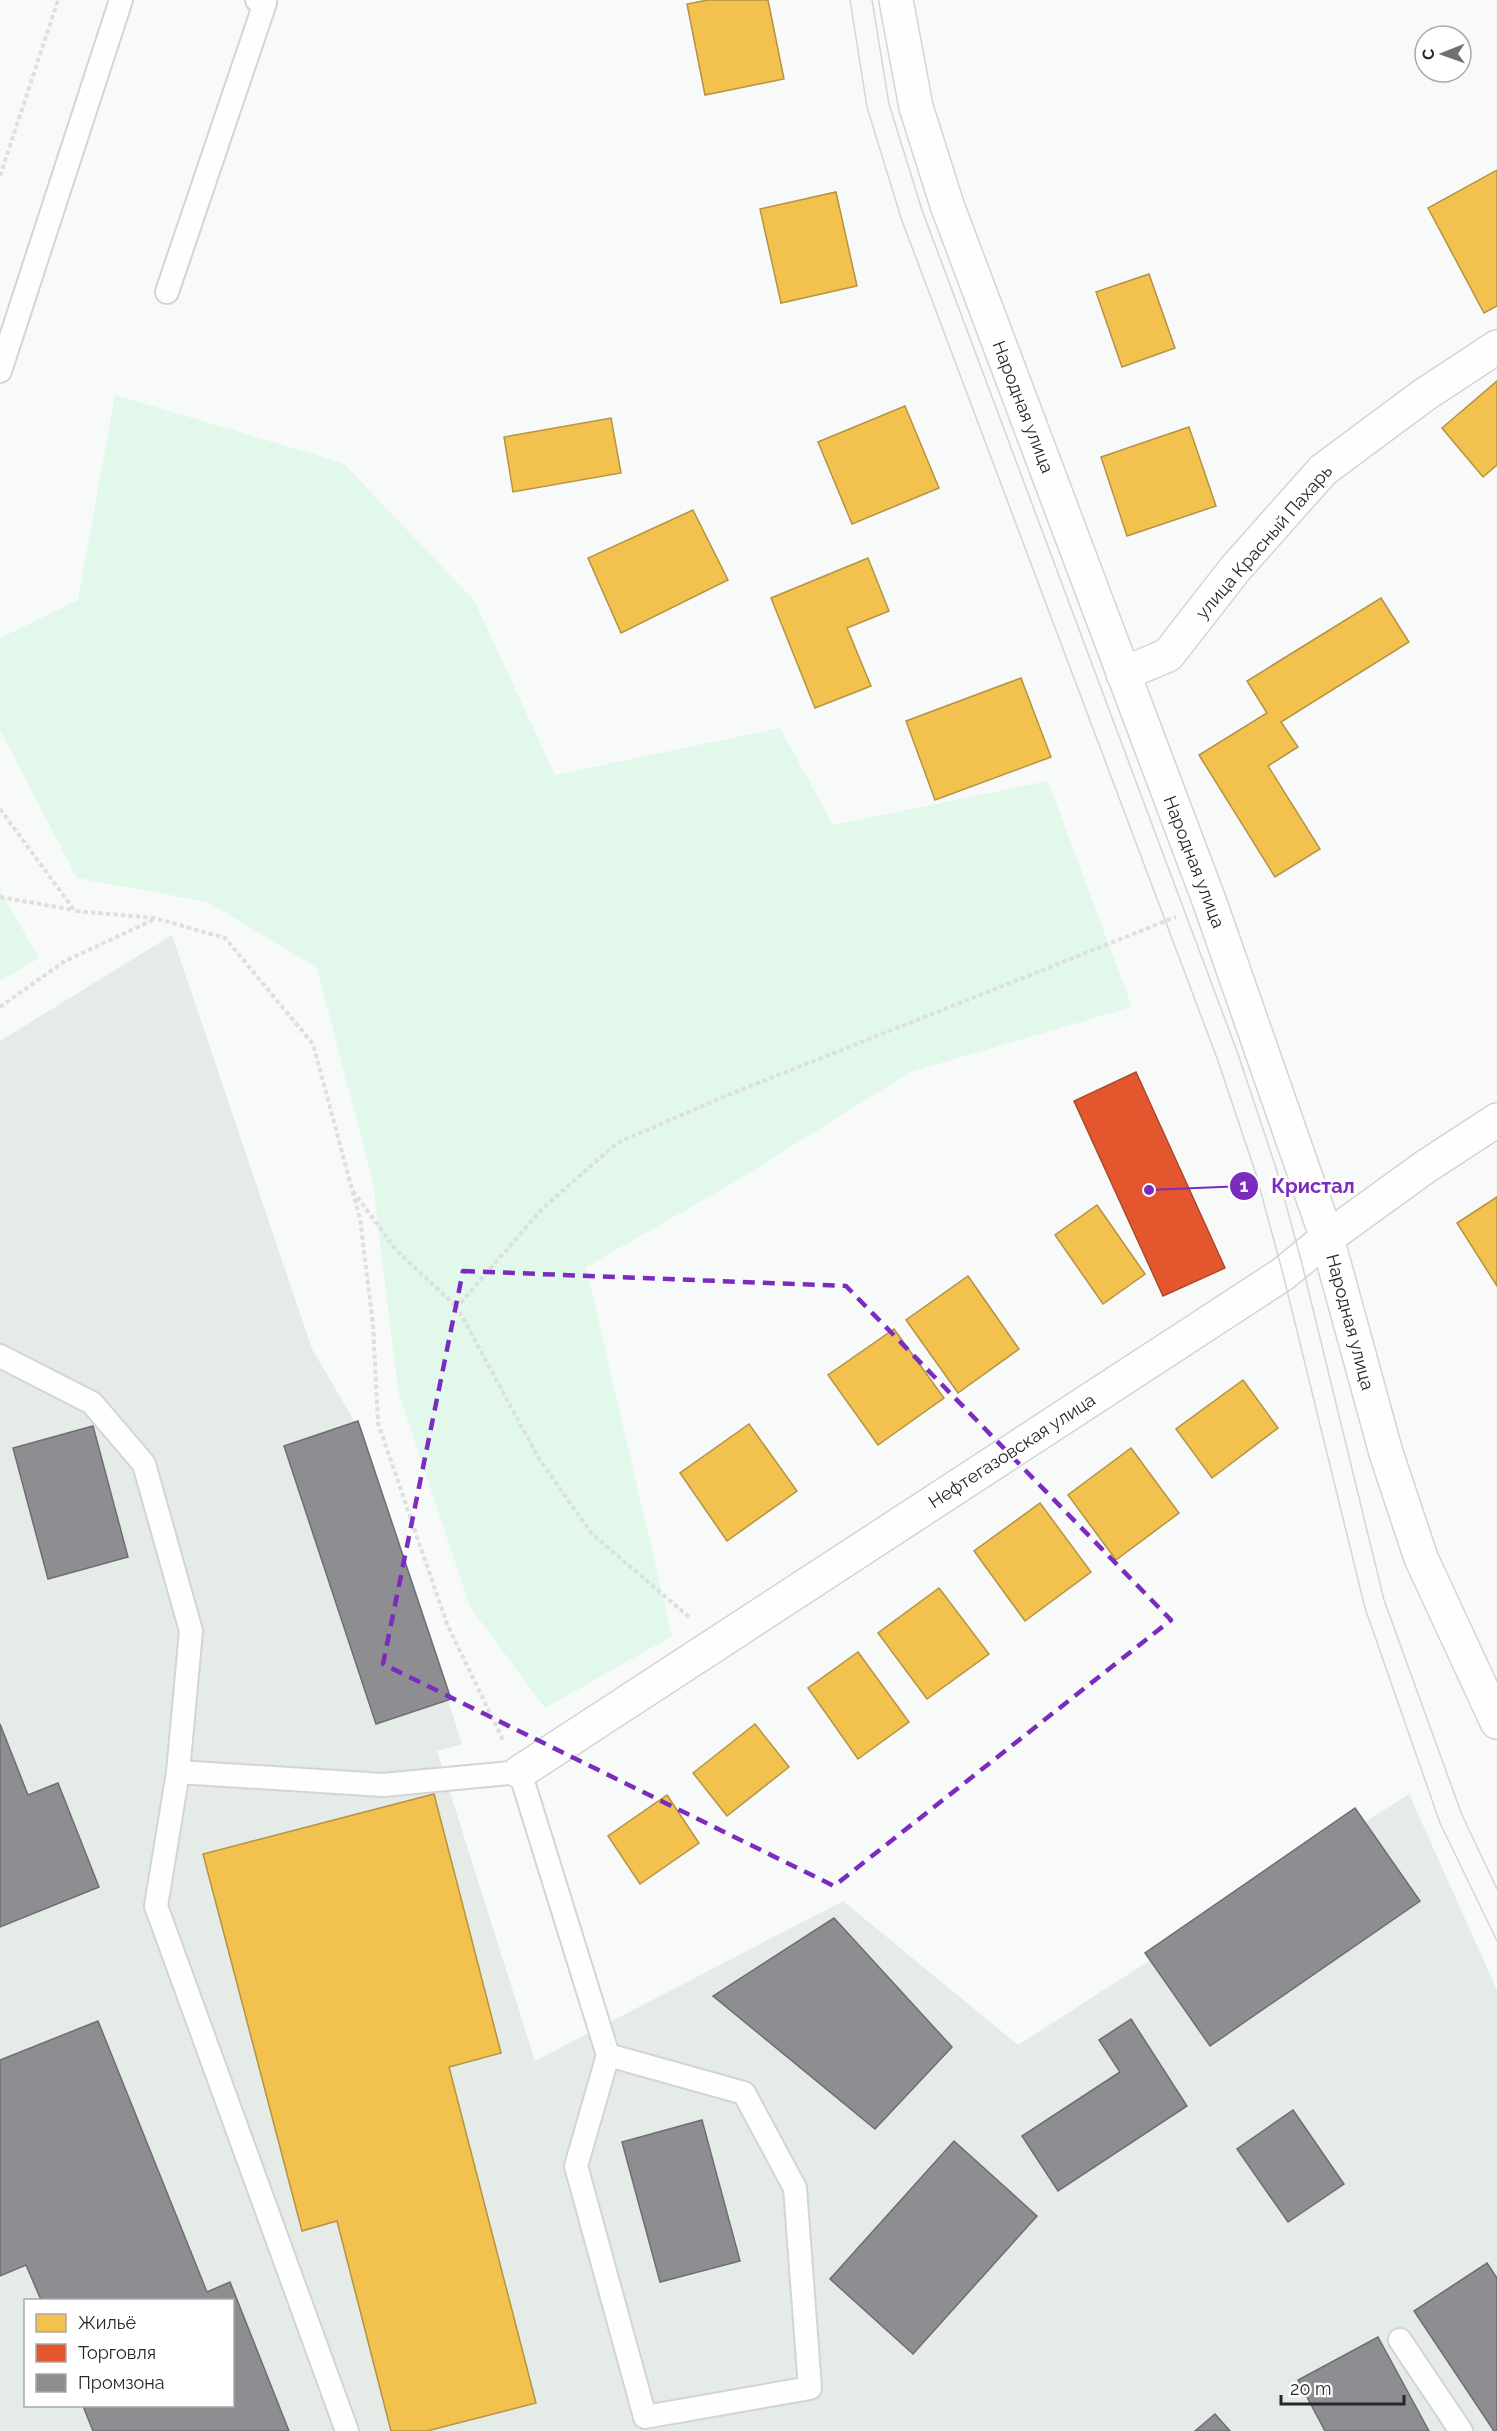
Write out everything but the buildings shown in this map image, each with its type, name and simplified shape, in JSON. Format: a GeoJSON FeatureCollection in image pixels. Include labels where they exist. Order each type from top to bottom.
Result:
{"type":"FeatureCollection","features":[{"type":"Feature","properties":{"kind":"street","name":"Народная улица"},"geometry":{"type":"LineString","coordinates":[[896,0],[916,107],[947,205],[1210,903],[1327,1238],[1386,1453],[1420,1558],[1497,1722]]}},
{"type":"Feature","properties":{"kind":"street","name":"улица Красный Пахарь"},"geometry":{"type":"LineString","coordinates":[[1123,674],[1168,655],[1235,569],[1323,470],[1424,395],[1497,348]]}},
{"type":"Feature","properties":{"kind":"street","name":"Нефтегазовская улица"},"geometry":{"type":"LineString","coordinates":[[520,1773],[1283,1274],[1327,1238],[1425,1167],[1497,1120]]}},
{"type":"Feature","properties":{"kind":"lane"},"geometry":{"type":"LineString","coordinates":[[0,371],[121,0]]}},
{"type":"Feature","properties":{"kind":"lane"},"geometry":{"type":"LineString","coordinates":[[167,292],[266,3],[257,0]]}},
{"type":"Feature","properties":{"kind":"lane"},"geometry":{"type":"LineString","coordinates":[[0,1356],[92,1403],[144,1464],[191,1631],[178,1772],[156,1906],[347,2431]]}},
{"type":"Feature","properties":{"kind":"lane"},"geometry":{"type":"LineString","coordinates":[[178,1772],[383,1785],[520,1773],[608,2055],[576,2166],[645,2417],[810,2388],[795,2188],[744,2093],[608,2055]]}},
{"type":"Feature","properties":{"kind":"lane"},"geometry":{"type":"LineString","coordinates":[[1400,2340],[1461,2431]]}},
{"type":"Feature","properties":{"kind":"path"},"geometry":{"type":"LineString","coordinates":[[0,176],[58,0]]}},
{"type":"Feature","properties":{"kind":"path"},"geometry":{"type":"LineString","coordinates":[[0,809],[75,911]]}},
{"type":"Feature","properties":{"kind":"path"},"geometry":{"type":"LineString","coordinates":[[0,897],[75,911],[156,918],[225,938],[313,1044],[360,1219],[373,1324],[378,1422],[447,1624],[520,1773]]}},
{"type":"Feature","properties":{"kind":"path"},"geometry":{"type":"LineString","coordinates":[[457,1307],[543,1209],[617,1143],[728,1095],[1210,903]]}},
{"type":"Feature","properties":{"kind":"path"},"geometry":{"type":"LineString","coordinates":[[0,1006],[65,961],[156,918]]}},
{"type":"Feature","properties":{"kind":"path"},"geometry":{"type":"LineString","coordinates":[[351,1188],[396,1250],[457,1307],[538,1457],[591,1533],[719,1642]]}},
{"type":"Feature","properties":{"kind":"highlighted area"},"geometry":{"type":"Polygon","coordinates":[[[463,1271],[846,1286],[1171,1620],[834,1886],[383,1664],[463,1271]]]}},
{"type":"Feature","properties":{"kind":"shaded area"},"geometry":{"type":"Polygon","coordinates":[[[172,935],[312,1349],[362,1434],[462,1744],[437,1751],[535,2061],[843,1901],[1018,2045],[1409,1794],[1497,1990],[1497,2431],[0,2431],[0,1041],[172,935]]]}},
{"type":"Feature","properties":{"kind":"green space"},"geometry":{"type":"Polygon","coordinates":[[[115,395],[343,463],[474,600],[555,775],[780,728],[833,825],[1048,781],[1132,1007],[910,1072],[738,1180],[586,1267],[672,1636],[545,1708],[470,1607],[398,1391],[373,1183],[317,968],[208,902],[77,878],[0,730],[0,638],[78,600],[115,395]]]}},
{"type":"Feature","properties":{"kind":"green space"},"geometry":{"type":"Polygon","coordinates":[[[0,890],[39,958],[0,981],[0,890]]]}},
{"type":"Feature","properties":{"kind":"tram line"},"geometry":{"type":"LineString","coordinates":[[850,0],[867,107],[901,218],[1218,1061],[1256,1174],[1283,1274],[1365,1608],[1440,1823],[1497,1941]]}},
{"type":"Feature","properties":{"kind":"tram line"},"geometry":{"type":"LineString","coordinates":[[872,0],[889,104],[922,210],[1238,1054],[1276,1168],[1301,1260],[1384,1600],[1462,1815],[1497,1889]]}},
{"type":"Feature","properties":{"kind":"place","name":"Кристал"},"geometry":{"type":"Point","coordinates":[1149,1190]}}]}
